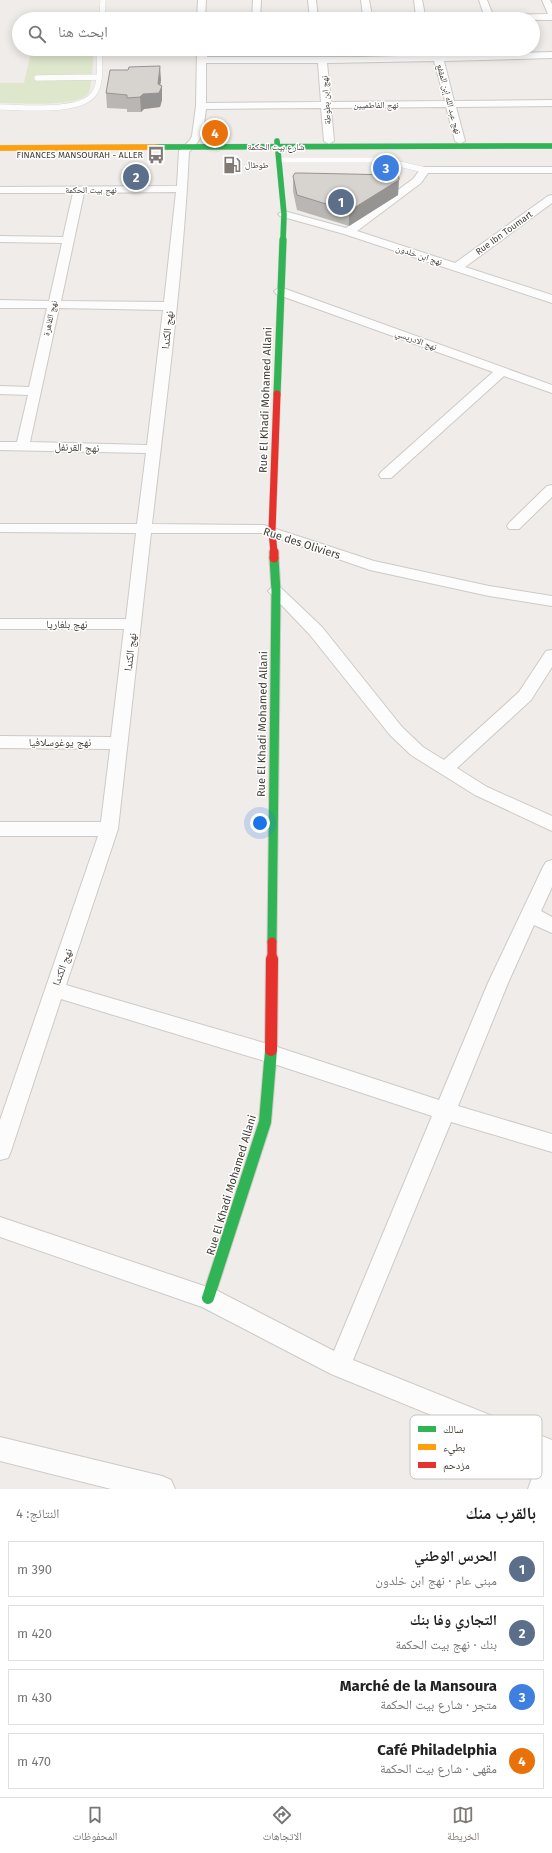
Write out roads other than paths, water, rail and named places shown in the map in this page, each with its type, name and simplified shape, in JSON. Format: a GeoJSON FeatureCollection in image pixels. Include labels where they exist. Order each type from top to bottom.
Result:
{"type":"FeatureCollection","features":[{"type":"Feature","properties":{"kind":"street"},"geometry":{"type":"LineString","coordinates":[[201,12],[202,0]]}},
{"type":"Feature","properties":{"kind":"street"},"geometry":{"type":"LineString","coordinates":[[256,12],[257,0]]}},
{"type":"Feature","properties":{"kind":"street"},"geometry":{"type":"LineString","coordinates":[[312,0],[313,12]]}},
{"type":"Feature","properties":{"kind":"street"},"geometry":{"type":"LineString","coordinates":[[365,0],[367,12]]}},
{"type":"Feature","properties":{"kind":"street"},"geometry":{"type":"LineString","coordinates":[[418,0],[420,12]]}},
{"type":"Feature","properties":{"kind":"street"},"geometry":{"type":"LineString","coordinates":[[483,0],[487,12]]}},
{"type":"Feature","properties":{"kind":"street"},"geometry":{"type":"LineString","coordinates":[[540,15],[552,15],[546,0]]}},
{"type":"Feature","properties":{"kind":"street"},"geometry":{"type":"LineString","coordinates":[[540,55],[552,55]]}},
{"type":"Feature","properties":{"kind":"street","name":"نهج الكندا"},"geometry":{"type":"LineString","coordinates":[[0,1151],[54,989],[110,829],[170,306],[182,189],[184,151],[192,144],[197,136],[201,106],[203,56]]}},
{"type":"Feature","properties":{"kind":"street"},"geometry":{"type":"LineString","coordinates":[[302,56],[302,60]]}},
{"type":"Feature","properties":{"kind":"street"},"geometry":{"type":"LineString","coordinates":[[362,56],[363,60]]}},
{"type":"Feature","properties":{"kind":"street"},"geometry":{"type":"LineString","coordinates":[[203,60],[363,60],[398,56]]}},
{"type":"Feature","properties":{"kind":"street"},"geometry":{"type":"LineString","coordinates":[[431,56],[495,56]]}},
{"type":"Feature","properties":{"kind":"street","name":"نهج عبد الله إبن المقفع"},"geometry":{"type":"LineString","coordinates":[[438,57],[460,141]]}},
{"type":"Feature","properties":{"kind":"street","name":"نهج ابن بطوطة"},"geometry":{"type":"LineString","coordinates":[[322,60],[329,141]]}},
{"type":"Feature","properties":{"kind":"street","name":"نهج الفاطميين"},"geometry":{"type":"LineString","coordinates":[[201,106],[552,103]]}},
{"type":"Feature","properties":{"kind":"street","name":"شارع بيت الحكمة"},"geometry":{"type":"LineString","coordinates":[[277,144],[329,141],[552,140]]}},
{"type":"Feature","properties":{"kind":"street","name":"شارع بيت الحكمة"},"geometry":{"type":"LineString","coordinates":[[0,142],[552,146]]}},
{"type":"Feature","properties":{"kind":"street","name":"شارع بيت الحكمة"},"geometry":{"type":"LineString","coordinates":[[0,148],[192,144]]}},
{"type":"Feature","properties":{"kind":"street","name":"Rue El Khadi Mohamed Allani"},"geometry":{"type":"LineString","coordinates":[[208,1298],[265,1122],[271,1054],[276,591],[272,531],[280,291],[286,183],[279,160],[277,144]]}},
{"type":"Feature","properties":{"kind":"street"},"geometry":{"type":"LineString","coordinates":[[348,232],[418,181],[425,170],[552,170]]}},
{"type":"Feature","properties":{"kind":"street"},"geometry":{"type":"LineString","coordinates":[[402,181],[418,181]]}},
{"type":"Feature","properties":{"kind":"street","name":"نهج بيت الحكمة"},"geometry":{"type":"LineString","coordinates":[[0,190],[79,191],[182,189]]}},
{"type":"Feature","properties":{"kind":"street","name":"نهج القاهرة"},"geometry":{"type":"LineString","coordinates":[[22,445],[79,191]]}},
{"type":"Feature","properties":{"kind":"street","name":"Rue Ibn Toumart"},"geometry":{"type":"LineString","coordinates":[[457,267],[552,198]]}},
{"type":"Feature","properties":{"kind":"street","name":"نهج ابن خلدون"},"geometry":{"type":"LineString","coordinates":[[284,214],[348,232],[552,299]]}},
{"type":"Feature","properties":{"kind":"street"},"geometry":{"type":"LineString","coordinates":[[0,239],[68,240]]}},
{"type":"Feature","properties":{"kind":"street","name":"نهج الادريسي"},"geometry":{"type":"LineString","coordinates":[[280,291],[552,389]]}},
{"type":"Feature","properties":{"kind":"street"},"geometry":{"type":"LineString","coordinates":[[0,304],[170,306]]}},
{"type":"Feature","properties":{"kind":"street"},"geometry":{"type":"LineString","coordinates":[[386,474],[502,371]]}},
{"type":"Feature","properties":{"kind":"street"},"geometry":{"type":"LineString","coordinates":[[0,390],[33,391]]}},
{"type":"Feature","properties":{"kind":"street","name":"نهج القرنفل"},"geometry":{"type":"LineString","coordinates":[[0,446],[22,445],[154,449]]}},
{"type":"Feature","properties":{"kind":"street"},"geometry":{"type":"LineString","coordinates":[[514,526],[552,489]]}},
{"type":"Feature","properties":{"kind":"street","name":"Rue des Oliviers"},"geometry":{"type":"LineString","coordinates":[[0,528],[234,528],[272,531],[370,565],[489,592],[552,601]]}},
{"type":"Feature","properties":{"kind":"street"},"geometry":{"type":"LineString","coordinates":[[276,591],[316,631],[396,731],[417,751],[481,791],[552,824]]}},
{"type":"Feature","properties":{"kind":"street","name":"نهج بلغاريا"},"geometry":{"type":"LineString","coordinates":[[0,624],[133,624]]}},
{"type":"Feature","properties":{"kind":"street"},"geometry":{"type":"LineString","coordinates":[[445,769],[525,696],[552,655]]}},
{"type":"Feature","properties":{"kind":"street","name":"نهج يوغوسلافيا"},"geometry":{"type":"LineString","coordinates":[[0,742],[119,743]]}},
{"type":"Feature","properties":{"kind":"street"},"geometry":{"type":"LineString","coordinates":[[0,829],[110,829]]}},
{"type":"Feature","properties":{"kind":"street"},"geometry":{"type":"LineString","coordinates":[[339,1366],[498,983],[552,867]]}},
{"type":"Feature","properties":{"kind":"street"},"geometry":{"type":"LineString","coordinates":[[531,914],[552,926]]}},
{"type":"Feature","properties":{"kind":"street"},"geometry":{"type":"LineString","coordinates":[[54,989],[271,1054],[444,1111],[552,1143]]}},
{"type":"Feature","properties":{"kind":"street"},"geometry":{"type":"LineString","coordinates":[[0,1227],[208,1298],[339,1366],[460,1415]]}},
{"type":"Feature","properties":{"kind":"street"},"geometry":{"type":"LineString","coordinates":[[542,1448],[552,1452]]}},
{"type":"Feature","properties":{"kind":"street"},"geometry":{"type":"LineString","coordinates":[[0,1449],[110,1482],[162,1489]]}},
{"type":"Feature","properties":{"kind":"street"},"geometry":{"type":"LineString","coordinates":[[541,1489],[552,1456]]}},
{"type":"Feature","properties":{"kind":"lane"},"geometry":{"type":"LineString","coordinates":[[102,12],[103,0]]}},
{"type":"Feature","properties":{"kind":"lane"},"geometry":{"type":"LineString","coordinates":[[0,107],[62,107],[80,104],[91,99],[95,92],[99,56]]}},
{"type":"Feature","properties":{"kind":"lane"},"geometry":{"type":"LineString","coordinates":[[37,78],[97,77]]}},
{"type":"Feature","properties":{"kind":"lane"},"geometry":{"type":"LineString","coordinates":[[279,160],[382,160],[425,170]]}},
{"type":"Feature","properties":{"kind":"place","name":"Café Philadelphia"},"geometry":{"type":"Point","coordinates":[215,133]}},
{"type":"Feature","properties":{"kind":"place","name":"FINANCES MANSOURAH - ALLER"},"geometry":{"type":"Point","coordinates":[156,155]}},
{"type":"Feature","properties":{"kind":"place","name":"طوطال"},"geometry":{"type":"Point","coordinates":[232,165]}},
{"type":"Feature","properties":{"kind":"place","name":"Marché de la Mansoura"},"geometry":{"type":"Point","coordinates":[386,168]}},
{"type":"Feature","properties":{"kind":"place","name":"التجاري وفا بنك"},"geometry":{"type":"Point","coordinates":[136,177]}},
{"type":"Feature","properties":{"kind":"place","name":"الحرس الوطني"},"geometry":{"type":"Point","coordinates":[341,202]}}]}
